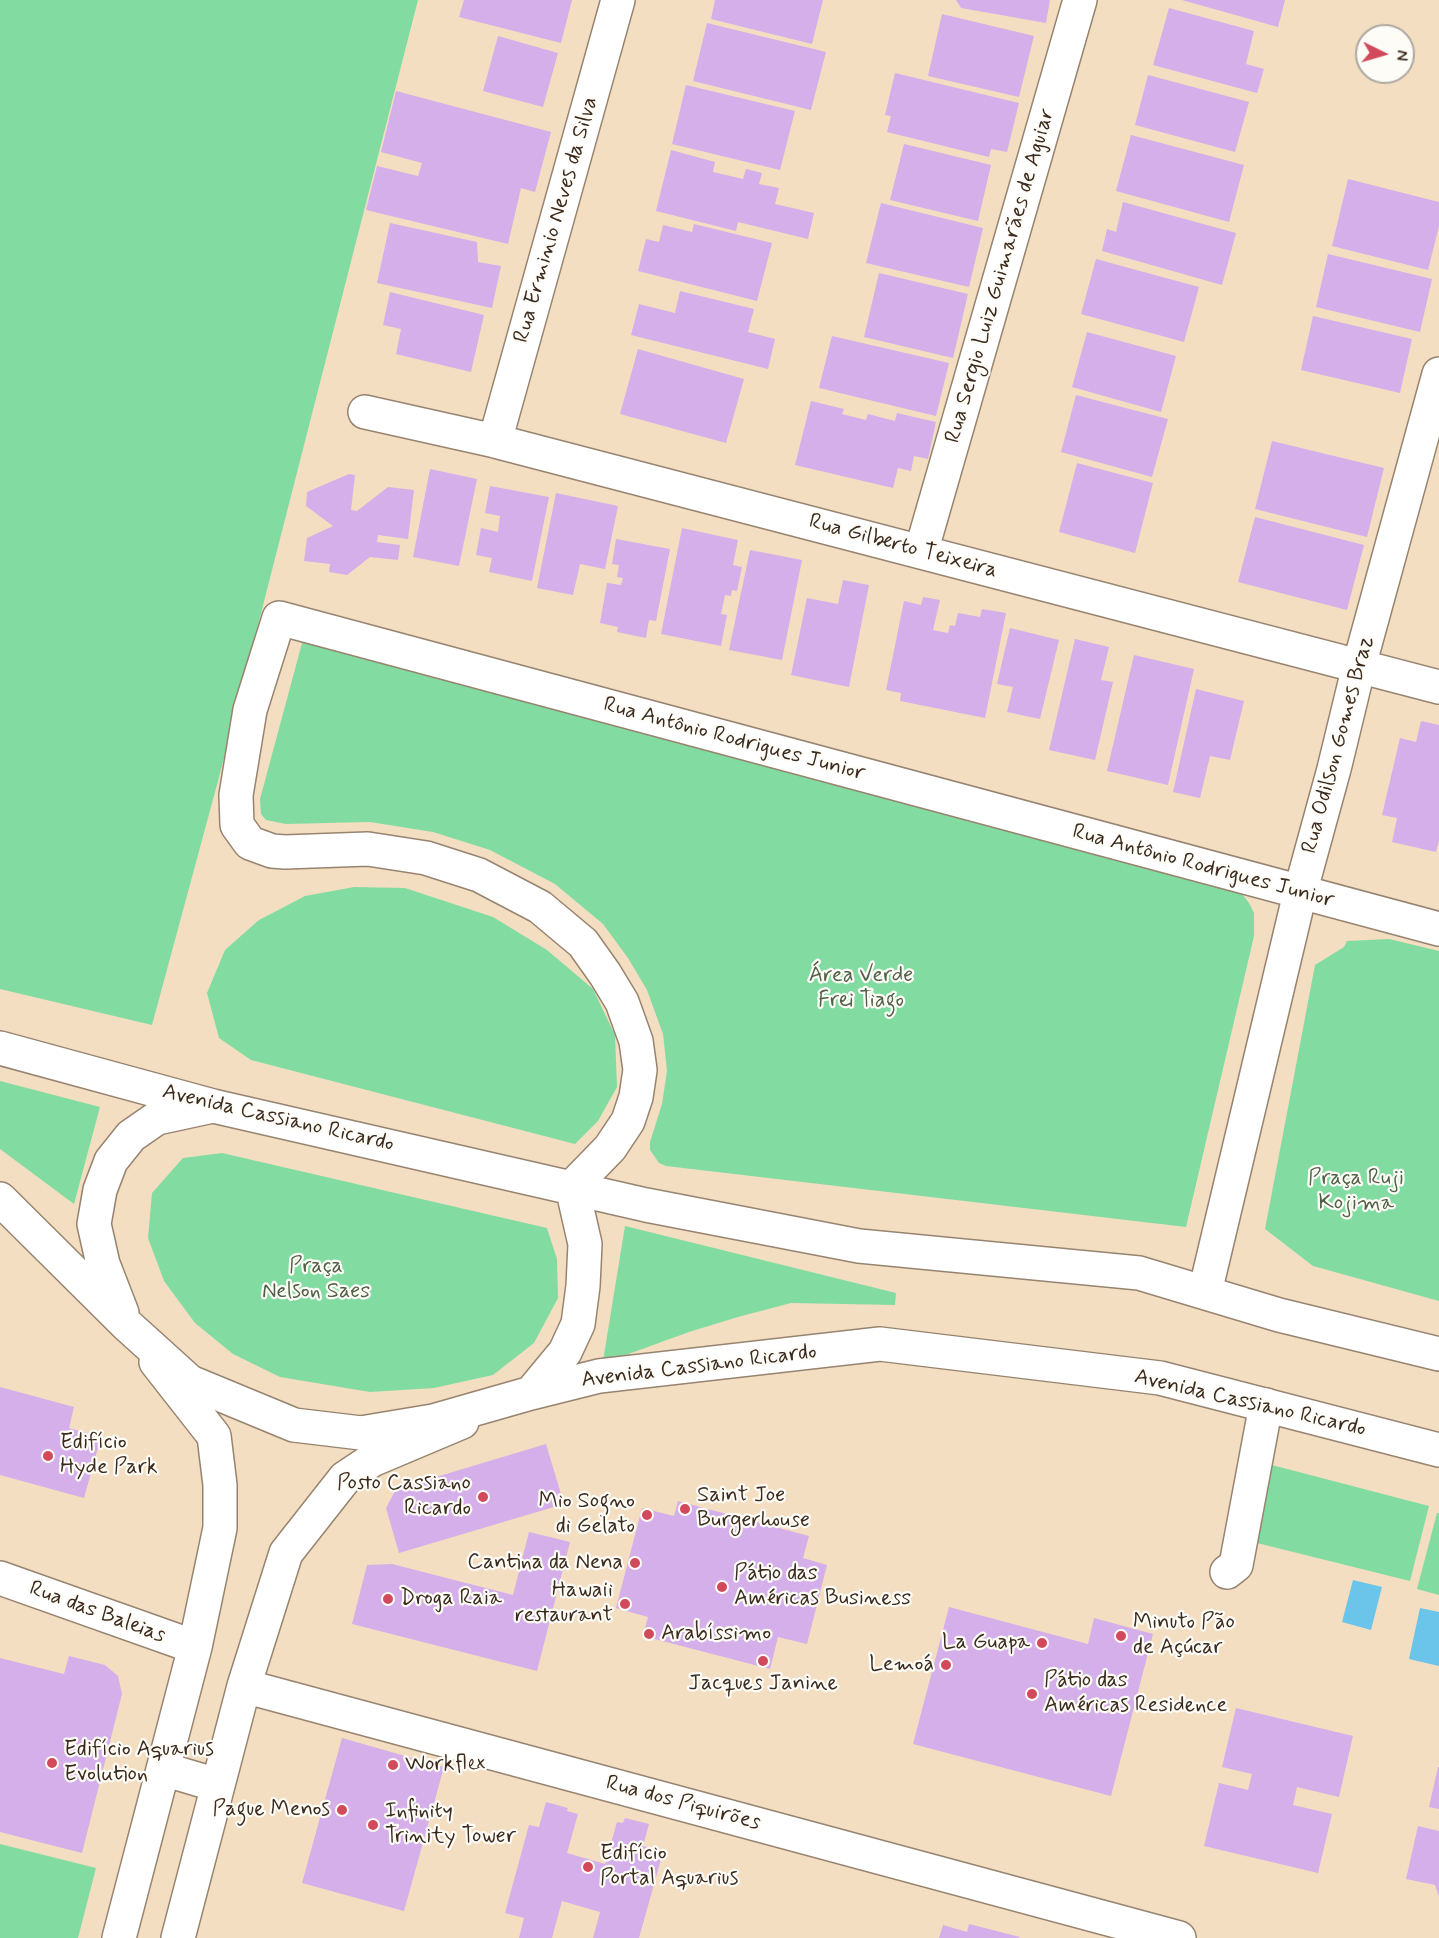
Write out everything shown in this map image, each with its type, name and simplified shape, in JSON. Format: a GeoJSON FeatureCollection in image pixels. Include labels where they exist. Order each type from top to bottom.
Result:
{"type":"FeatureCollection","features":[{"type":"Feature","properties":{"kind":"street","name":"Rua Erminio Neves da Silva"},"geometry":{"type":"LineString","coordinates":[[495,441],[618,0]]}},
{"type":"Feature","properties":{"kind":"street","name":"Rua Sergio Luiz Guimarães de Aguiar"},"geometry":{"type":"LineString","coordinates":[[921,552],[1080,0]]}},
{"type":"Feature","properties":{"kind":"street","name":"Rua Odilson Gomes Braz"},"geometry":{"type":"LineString","coordinates":[[1205,1292],[1299,893],[1439,374]]}},
{"type":"Feature","properties":{"kind":"street","name":"Rua Gilberto Teixeira"},"geometry":{"type":"LineString","coordinates":[[365,412],[495,441],[1439,687]]}},
{"type":"Feature","properties":{"kind":"street","name":"Rua Antônio Rodrigues Junior"},"geometry":{"type":"LineString","coordinates":[[572,1187],[610,1148],[628,1121],[636,1097],[640,1070],[636,1041],[622,1002],[583,944],[540,907],[479,875],[426,858],[368,849],[272,851],[250,843],[237,825],[236,795],[250,710],[279,618],[1439,929]]}},
{"type":"Feature","properties":{"kind":"street","name":"Avenida Cassiano Ricardo"},"geometry":{"type":"LineString","coordinates":[[0,1048],[213,1106],[646,1205],[859,1246],[1139,1273],[1279,1315],[1439,1354]]}},
{"type":"Feature","properties":{"kind":"street"},"geometry":{"type":"LineString","coordinates":[[119,1938],[195,1647],[220,1528],[220,1485],[214,1436],[127,1325],[103,1264],[94,1224],[100,1190],[111,1161],[131,1136],[158,1118],[213,1106]]}},
{"type":"Feature","properties":{"kind":"street"},"geometry":{"type":"LineString","coordinates":[[178,1938],[244,1686],[286,1553],[345,1478],[372,1460],[531,1393],[565,1352],[578,1323],[585,1244],[572,1187]]}},
{"type":"Feature","properties":{"kind":"street","name":"Avenida Cassiano Ricardo"},"geometry":{"type":"LineString","coordinates":[[0,1198],[127,1325],[190,1382],[294,1425],[361,1433],[433,1421],[599,1376],[880,1344],[1160,1378],[1439,1450]]}},
{"type":"Feature","properties":{"kind":"street"},"geometry":{"type":"LineString","coordinates":[[1227,1572],[1236,1565],[1266,1405]]}},
{"type":"Feature","properties":{"kind":"street","name":"Rua das Baleias"},"geometry":{"type":"LineString","coordinates":[[0,1578],[195,1647]]}},
{"type":"Feature","properties":{"kind":"street","name":"Rua dos Piquirões"},"geometry":{"type":"LineString","coordinates":[[244,1686],[1179,1938]]}},
{"type":"Feature","properties":{"kind":"street"},"geometry":{"type":"LineString","coordinates":[[163,1769],[218,1785]]}},
{"type":"Feature","properties":{"kind":"green space"},"geometry":{"type":"Polygon","coordinates":[[[0,0],[418,0],[218,781],[152,1025],[0,989],[0,0]]]}},
{"type":"Feature","properties":{"kind":"green space","name":"Área Verde Frei Tiago"},"geometry":{"type":"Polygon","coordinates":[[[305,632],[1240,891],[1254,913],[1254,936],[1186,1227],[666,1166],[659,1163],[650,1150],[650,1142],[662,1104],[667,1071],[663,1034],[647,990],[628,958],[603,924],[555,884],[490,850],[433,832],[370,822],[286,824],[266,820],[261,814],[260,799],[305,632]]]}},
{"type":"Feature","properties":{"kind":"green space"},"geometry":{"type":"Polygon","coordinates":[[[354,887],[405,888],[493,917],[547,950],[593,989],[615,1035],[617,1087],[598,1121],[575,1144],[251,1060],[219,1038],[207,993],[225,950],[259,920],[305,896],[354,887]]]}},
{"type":"Feature","properties":{"kind":"green space","name":"Praça Ruji Kojima"},"geometry":{"type":"Polygon","coordinates":[[[1389,939],[1439,951],[1439,1301],[1313,1266],[1265,1229],[1315,965],[1344,947],[1347,941],[1389,939]]]}},
{"type":"Feature","properties":{"kind":"green space"},"geometry":{"type":"Polygon","coordinates":[[[0,1081],[100,1107],[74,1204],[0,1149],[0,1081]]]}},
{"type":"Feature","properties":{"kind":"green space","name":"Praça Nelson Saes"},"geometry":{"type":"Polygon","coordinates":[[[222,1153],[547,1228],[557,1259],[558,1298],[534,1343],[493,1375],[434,1388],[370,1392],[280,1377],[233,1354],[195,1323],[164,1281],[148,1238],[152,1193],[183,1158],[222,1153]]]}},
{"type":"Feature","properties":{"kind":"green space"},"geometry":{"type":"Polygon","coordinates":[[[625,1226],[896,1293],[895,1305],[791,1303],[689,1332],[612,1360],[603,1361],[625,1226]]]}},
{"type":"Feature","properties":{"kind":"green space"},"geometry":{"type":"Polygon","coordinates":[[[1268,1464],[1429,1506],[1410,1581],[1249,1541],[1268,1464]]]}},
{"type":"Feature","properties":{"kind":"green space"},"geometry":{"type":"Polygon","coordinates":[[[1437,1513],[1439,1513],[1439,1595],[1417,1589],[1437,1513]]]}},
{"type":"Feature","properties":{"kind":"green space"},"geometry":{"type":"Polygon","coordinates":[[[0,1844],[96,1868],[78,1938],[0,1938],[0,1844]]]}},
{"type":"Feature","properties":{"kind":"water"},"geometry":{"type":"Polygon","coordinates":[[[1353,1580],[1382,1587],[1371,1630],[1342,1622],[1353,1580]]]}},
{"type":"Feature","properties":{"kind":"water"},"geometry":{"type":"Polygon","coordinates":[[[1420,1608],[1439,1612],[1439,1666],[1409,1659],[1420,1608]]]}},
{"type":"Feature","properties":{"kind":"building"},"geometry":{"type":"Polygon","coordinates":[[[464,0],[572,0],[561,43],[459,17],[464,0]]]}},
{"type":"Feature","properties":{"kind":"building"},"geometry":{"type":"Polygon","coordinates":[[[715,0],[823,0],[812,44],[711,19],[715,0]]]}},
{"type":"Feature","properties":{"kind":"building"},"geometry":{"type":"Polygon","coordinates":[[[956,0],[1050,0],[1046,23],[961,8],[956,0]]]}},
{"type":"Feature","properties":{"kind":"building"},"geometry":{"type":"Polygon","coordinates":[[[1182,0],[1285,0],[1278,27],[1182,0]]]}},
{"type":"Feature","properties":{"kind":"building"},"geometry":{"type":"Polygon","coordinates":[[[1169,8],[1254,31],[1246,64],[1264,69],[1257,93],[1153,65],[1169,8]]]}},
{"type":"Feature","properties":{"kind":"building"},"geometry":{"type":"Polygon","coordinates":[[[942,14],[1034,36],[1019,97],[928,76],[942,14]]]}},
{"type":"Feature","properties":{"kind":"building"},"geometry":{"type":"Polygon","coordinates":[[[707,23],[826,52],[811,110],[693,81],[707,23]]]}},
{"type":"Feature","properties":{"kind":"building"},"geometry":{"type":"Polygon","coordinates":[[[498,36],[558,53],[543,107],[483,91],[498,36]]]}},
{"type":"Feature","properties":{"kind":"building"},"geometry":{"type":"Polygon","coordinates":[[[895,73],[1019,103],[1007,152],[991,149],[989,157],[887,132],[891,116],[885,115],[895,73]]]}},
{"type":"Feature","properties":{"kind":"building"},"geometry":{"type":"Polygon","coordinates":[[[1148,75],[1249,102],[1235,152],[1135,125],[1148,75]]]}},
{"type":"Feature","properties":{"kind":"building"},"geometry":{"type":"Polygon","coordinates":[[[686,85],[795,111],[780,170],[672,144],[686,85]]]}},
{"type":"Feature","properties":{"kind":"building"},"geometry":{"type":"Polygon","coordinates":[[[396,91],[551,132],[535,192],[521,188],[508,244],[366,210],[377,166],[418,176],[422,163],[381,152],[396,91]]]}},
{"type":"Feature","properties":{"kind":"building"},"geometry":{"type":"Polygon","coordinates":[[[1131,135],[1244,165],[1229,222],[1116,191],[1131,135]]]}},
{"type":"Feature","properties":{"kind":"building"},"geometry":{"type":"Polygon","coordinates":[[[904,144],[991,165],[978,221],[890,200],[904,144]]]}},
{"type":"Feature","properties":{"kind":"building"},"geometry":{"type":"Polygon","coordinates":[[[671,150],[715,162],[713,172],[743,179],[746,169],[762,173],[759,184],[779,188],[775,204],[814,213],[808,239],[738,222],[736,231],[656,211],[671,150]]]}},
{"type":"Feature","properties":{"kind":"building"},"geometry":{"type":"Polygon","coordinates":[[[1348,179],[1439,202],[1439,226],[1428,270],[1332,246],[1348,179]]]}},
{"type":"Feature","properties":{"kind":"building"},"geometry":{"type":"Polygon","coordinates":[[[1123,202],[1236,233],[1222,285],[1102,251],[1107,229],[1116,232],[1123,202]]]}},
{"type":"Feature","properties":{"kind":"building"},"geometry":{"type":"Polygon","coordinates":[[[881,203],[983,228],[969,287],[866,263],[881,203]]]}},
{"type":"Feature","properties":{"kind":"building"},"geometry":{"type":"Polygon","coordinates":[[[390,223],[477,242],[478,262],[501,266],[492,308],[377,283],[390,223]]]}},
{"type":"Feature","properties":{"kind":"building"},"geometry":{"type":"Polygon","coordinates":[[[694,224],[772,243],[757,301],[638,271],[646,239],[659,242],[663,225],[692,232],[694,224]]]}},
{"type":"Feature","properties":{"kind":"building"},"geometry":{"type":"Polygon","coordinates":[[[1328,254],[1432,279],[1420,332],[1316,307],[1328,254]]]}},
{"type":"Feature","properties":{"kind":"building"},"geometry":{"type":"Polygon","coordinates":[[[1096,259],[1199,287],[1184,342],[1081,314],[1096,259]]]}},
{"type":"Feature","properties":{"kind":"building"},"geometry":{"type":"Polygon","coordinates":[[[879,273],[968,294],[953,358],[864,337],[879,273]]]}},
{"type":"Feature","properties":{"kind":"building"},"geometry":{"type":"Polygon","coordinates":[[[680,291],[754,309],[748,332],[775,339],[768,369],[631,335],[639,304],[675,313],[680,291]]]}},
{"type":"Feature","properties":{"kind":"building"},"geometry":{"type":"Polygon","coordinates":[[[390,292],[484,315],[471,372],[396,354],[401,329],[383,325],[390,292]]]}},
{"type":"Feature","properties":{"kind":"building"},"geometry":{"type":"Polygon","coordinates":[[[1313,316],[1412,339],[1400,393],[1301,370],[1313,316]]]}},
{"type":"Feature","properties":{"kind":"building"},"geometry":{"type":"Polygon","coordinates":[[[1087,332],[1176,356],[1161,412],[1072,387],[1087,332]]]}},
{"type":"Feature","properties":{"kind":"building"},"geometry":{"type":"Polygon","coordinates":[[[832,336],[949,363],[936,416],[819,388],[832,336]]]}},
{"type":"Feature","properties":{"kind":"building"},"geometry":{"type":"Polygon","coordinates":[[[638,349],[744,379],[726,443],[620,414],[638,349]]]}},
{"type":"Feature","properties":{"kind":"building"},"geometry":{"type":"Polygon","coordinates":[[[1076,395],[1168,419],[1152,477],[1061,452],[1076,395]]]}},
{"type":"Feature","properties":{"kind":"building"},"geometry":{"type":"Polygon","coordinates":[[[811,401],[844,409],[842,414],[866,420],[868,414],[895,421],[897,413],[936,422],[928,459],[914,456],[911,471],[898,468],[893,488],[795,465],[811,401]]]}},
{"type":"Feature","properties":{"kind":"building"},"geometry":{"type":"Polygon","coordinates":[[[1272,441],[1384,468],[1367,537],[1255,509],[1272,441]]]}},
{"type":"Feature","properties":{"kind":"building"},"geometry":{"type":"Polygon","coordinates":[[[1077,463],[1153,483],[1135,553],[1059,532],[1077,463]]]}},
{"type":"Feature","properties":{"kind":"building"},"geometry":{"type":"Polygon","coordinates":[[[430,469],[477,479],[459,566],[413,557],[430,469]]]}},
{"type":"Feature","properties":{"kind":"building"},"geometry":{"type":"Polygon","coordinates":[[[349,474],[355,475],[351,510],[357,511],[388,487],[414,490],[408,539],[378,535],[377,542],[400,545],[398,560],[370,557],[347,575],[329,572],[330,564],[304,561],[307,538],[333,526],[306,506],[307,492],[349,474]]]}},
{"type":"Feature","properties":{"kind":"building"},"geometry":{"type":"Polygon","coordinates":[[[490,486],[549,497],[532,581],[489,572],[492,558],[476,555],[481,528],[498,532],[500,516],[485,513],[490,486]]]}},
{"type":"Feature","properties":{"kind":"building"},"geometry":{"type":"Polygon","coordinates":[[[556,493],[618,506],[605,569],[580,564],[573,595],[537,588],[556,493]]]}},
{"type":"Feature","properties":{"kind":"building"},"geometry":{"type":"Polygon","coordinates":[[[1255,517],[1364,545],[1347,610],[1238,582],[1255,517]]]}},
{"type":"Feature","properties":{"kind":"building"},"geometry":{"type":"Polygon","coordinates":[[[682,528],[738,540],[733,565],[742,567],[737,591],[732,590],[731,596],[725,595],[721,614],[727,615],[721,646],[661,634],[682,528]]]}},
{"type":"Feature","properties":{"kind":"building"},"geometry":{"type":"Polygon","coordinates":[[[616,539],[670,549],[656,621],[649,620],[646,638],[617,632],[618,627],[600,623],[607,583],[621,585],[623,578],[617,577],[619,565],[612,564],[616,539]]]}},
{"type":"Feature","properties":{"kind":"building"},"geometry":{"type":"Polygon","coordinates":[[[750,550],[802,560],[782,660],[729,650],[750,550]]]}},
{"type":"Feature","properties":{"kind":"building"},"geometry":{"type":"Polygon","coordinates":[[[843,580],[869,585],[849,687],[791,675],[807,598],[838,604],[843,580]]]}},
{"type":"Feature","properties":{"kind":"building"},"geometry":{"type":"Polygon","coordinates":[[[923,597],[940,600],[933,630],[948,633],[950,625],[955,626],[958,613],[980,617],[982,609],[1006,613],[985,718],[900,701],[901,693],[886,690],[904,601],[921,605],[923,597]]]}},
{"type":"Feature","properties":{"kind":"building"},"geometry":{"type":"Polygon","coordinates":[[[1010,628],[1059,640],[1040,719],[1007,712],[1013,687],[997,684],[1010,628]]]}},
{"type":"Feature","properties":{"kind":"building"},"geometry":{"type":"Polygon","coordinates":[[[1075,639],[1109,647],[1101,680],[1113,682],[1095,760],[1049,750],[1075,639]]]}},
{"type":"Feature","properties":{"kind":"building"},"geometry":{"type":"Polygon","coordinates":[[[1134,655],[1194,669],[1168,785],[1107,771],[1134,655]]]}},
{"type":"Feature","properties":{"kind":"building"},"geometry":{"type":"Polygon","coordinates":[[[1196,689],[1244,701],[1230,760],[1210,756],[1200,798],[1173,792],[1196,689]]]}},
{"type":"Feature","properties":{"kind":"building"},"geometry":{"type":"Polygon","coordinates":[[[1421,721],[1439,725],[1439,840],[1436,852],[1392,842],[1397,818],[1382,815],[1400,738],[1416,742],[1421,721]]]}},
{"type":"Feature","properties":{"kind":"building","name":"Edifício Hyde Park"},"geometry":{"type":"Polygon","coordinates":[[[0,1387],[74,1407],[69,1428],[101,1437],[84,1498],[0,1475],[0,1387]]]}},
{"type":"Feature","properties":{"kind":"building"},"geometry":{"type":"Polygon","coordinates":[[[546,1444],[564,1504],[399,1553],[386,1508],[396,1489],[546,1444]]]}},
{"type":"Feature","properties":{"kind":"building","name":"Pátio das Américas Business"},"geometry":{"type":"Polygon","coordinates":[[[678,1501],[809,1536],[803,1558],[827,1565],[807,1644],[778,1637],[770,1669],[643,1636],[648,1617],[616,1608],[642,1508],[674,1516],[678,1501]]]}},
{"type":"Feature","properties":{"kind":"building"},"geometry":{"type":"Polygon","coordinates":[[[529,1532],[570,1542],[537,1671],[352,1624],[367,1565],[392,1564],[513,1595],[529,1532]]]}},
{"type":"Feature","properties":{"kind":"building","name":"Pátio das Américas Residence"},"geometry":{"type":"Polygon","coordinates":[[[949,1607],[1088,1644],[1094,1618],[1153,1634],[1111,1796],[913,1744],[949,1607]]]}},
{"type":"Feature","properties":{"kind":"building","name":"Edifício Aquarius Evolution"},"geometry":{"type":"Polygon","coordinates":[[[69,1656],[105,1665],[118,1676],[122,1694],[82,1853],[0,1832],[0,1658],[64,1674],[69,1656]]]}},
{"type":"Feature","properties":{"kind":"building"},"geometry":{"type":"Polygon","coordinates":[[[1236,1708],[1353,1736],[1339,1797],[1297,1787],[1293,1805],[1332,1814],[1318,1873],[1204,1846],[1219,1783],[1248,1790],[1252,1774],[1222,1767],[1236,1708]]]}},
{"type":"Feature","properties":{"kind":"building","name":"Infinity Trinity Tower"},"geometry":{"type":"Polygon","coordinates":[[[342,1738],[444,1767],[404,1911],[302,1883],[342,1738]]]}},
{"type":"Feature","properties":{"kind":"building"},"geometry":{"type":"Polygon","coordinates":[[[1439,1767],[1439,1809],[1429,1807],[1439,1767]]]}},
{"type":"Feature","properties":{"kind":"building","name":"Edifício Portal Aquarius"},"geometry":{"type":"Polygon","coordinates":[[[546,1802],[568,1808],[567,1811],[578,1814],[567,1853],[605,1864],[617,1822],[623,1823],[625,1818],[649,1824],[643,1846],[663,1852],[639,1938],[593,1938],[600,1912],[562,1901],[552,1938],[519,1938],[524,1918],[505,1913],[529,1825],[539,1827],[546,1802]]]}},
{"type":"Feature","properties":{"kind":"building"},"geometry":{"type":"Polygon","coordinates":[[[1418,1826],[1439,1831],[1439,1897],[1435,1885],[1406,1879],[1418,1826]]]}},
{"type":"Feature","properties":{"kind":"building"},"geometry":{"type":"Polygon","coordinates":[[[969,1924],[1020,1937],[939,1938],[943,1925],[967,1932],[969,1924]]]}},
{"type":"Feature","properties":{"kind":"place","name":"Edifício Hyde Park"},"geometry":{"type":"Point","coordinates":[48,1456]}},
{"type":"Feature","properties":{"kind":"place","name":"Posto Cassiano Ricardo"},"geometry":{"type":"Point","coordinates":[483,1497]}},
{"type":"Feature","properties":{"kind":"place","name":"Saint Joe Burgerhouse"},"geometry":{"type":"Point","coordinates":[685,1509]}},
{"type":"Feature","properties":{"kind":"place","name":"Mio Sogno di Gelato"},"geometry":{"type":"Point","coordinates":[647,1515]}},
{"type":"Feature","properties":{"kind":"place","name":"Cantina da Nena"},"geometry":{"type":"Point","coordinates":[635,1563]}},
{"type":"Feature","properties":{"kind":"place","name":"Pátio das Américas Business"},"geometry":{"type":"Point","coordinates":[722,1587]}},
{"type":"Feature","properties":{"kind":"place","name":"Droga Raia"},"geometry":{"type":"Point","coordinates":[388,1599]}},
{"type":"Feature","properties":{"kind":"place","name":"Hawaii restaurant"},"geometry":{"type":"Point","coordinates":[625,1604]}},
{"type":"Feature","properties":{"kind":"place","name":"Arabíssimo"},"geometry":{"type":"Point","coordinates":[649,1634]}},
{"type":"Feature","properties":{"kind":"place","name":"Minuto Pão de Açúcar"},"geometry":{"type":"Point","coordinates":[1121,1636]}},
{"type":"Feature","properties":{"kind":"place","name":"La Guapa"},"geometry":{"type":"Point","coordinates":[1042,1643]}},
{"type":"Feature","properties":{"kind":"place","name":"Jacques Janine"},"geometry":{"type":"Point","coordinates":[763,1661]}},
{"type":"Feature","properties":{"kind":"place","name":"Lemoá"},"geometry":{"type":"Point","coordinates":[946,1665]}},
{"type":"Feature","properties":{"kind":"place","name":"Pátio das Américas Residence"},"geometry":{"type":"Point","coordinates":[1032,1694]}},
{"type":"Feature","properties":{"kind":"place","name":"Edifício Aquarius Evolution"},"geometry":{"type":"Point","coordinates":[52,1763]}},
{"type":"Feature","properties":{"kind":"place","name":"Workflex"},"geometry":{"type":"Point","coordinates":[393,1765]}},
{"type":"Feature","properties":{"kind":"place","name":"Pague Menos"},"geometry":{"type":"Point","coordinates":[342,1810]}},
{"type":"Feature","properties":{"kind":"place","name":"Infinity Trinity Tower"},"geometry":{"type":"Point","coordinates":[373,1825]}},
{"type":"Feature","properties":{"kind":"place","name":"Edifício Portal Aquarius"},"geometry":{"type":"Point","coordinates":[588,1867]}}]}
